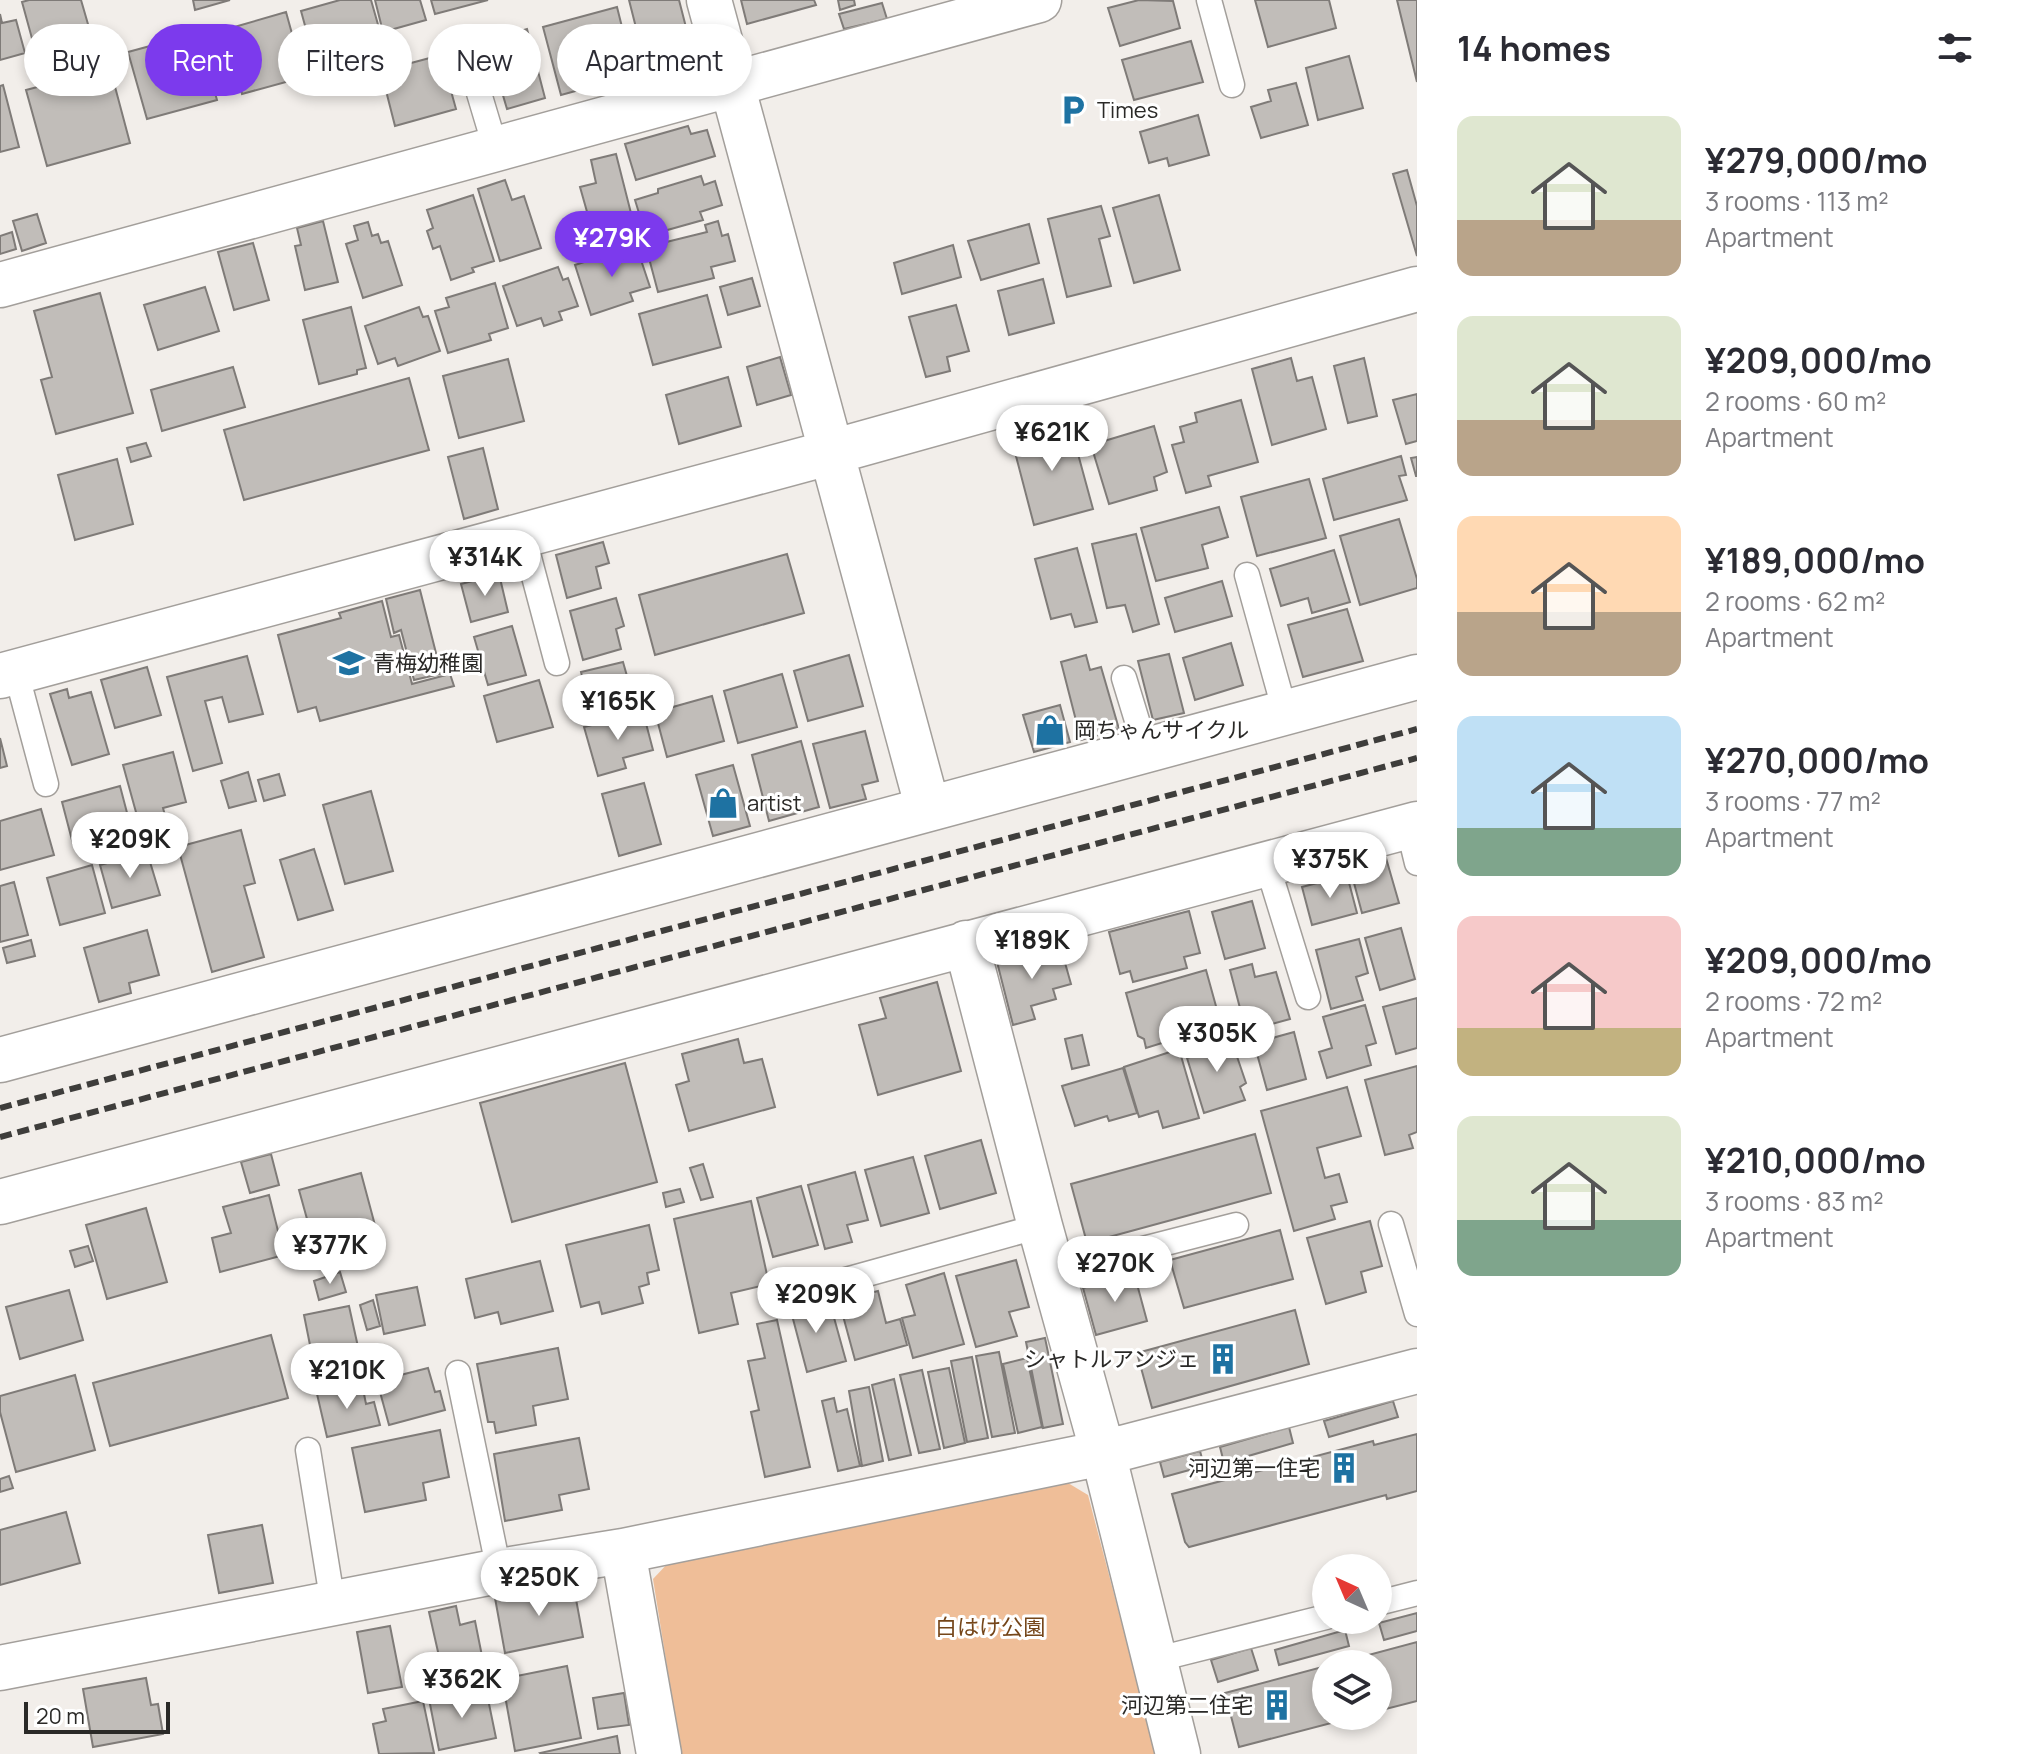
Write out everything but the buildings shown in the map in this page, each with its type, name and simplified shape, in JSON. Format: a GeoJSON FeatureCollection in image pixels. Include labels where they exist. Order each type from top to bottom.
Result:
{"type":"FeatureCollection","features":[{"type":"Feature","properties":{"kind":"street"},"geometry":{"type":"LineString","coordinates":[[709,0],[716,24]]}},
{"type":"Feature","properties":{"kind":"street"},"geometry":{"type":"LineString","coordinates":[[752,79],[1039,0]]}},
{"type":"Feature","properties":{"kind":"street"},"geometry":{"type":"LineString","coordinates":[[0,285],[690,96]]}},
{"type":"Feature","properties":{"kind":"street"},"geometry":{"type":"LineString","coordinates":[[736,96],[928,809]]}},
{"type":"Feature","properties":{"kind":"street"},"geometry":{"type":"LineString","coordinates":[[8,674],[832,452],[1417,289]]}},
{"type":"Feature","properties":{"kind":"street"},"geometry":{"type":"LineString","coordinates":[[0,1060],[1417,677]]}},
{"type":"Feature","properties":{"kind":"street"},"geometry":{"type":"LineString","coordinates":[[0,1202],[1267,864],[1414,838]]}},
{"type":"Feature","properties":{"kind":"street"},"geometry":{"type":"LineString","coordinates":[[966,943],[1103,1453],[1178,1754]]}},
{"type":"Feature","properties":{"kind":"street"},"geometry":{"type":"LineString","coordinates":[[0,1668],[499,1571],[623,1551],[1103,1453],[1417,1371]]}},
{"type":"Feature","properties":{"kind":"street"},"geometry":{"type":"LineString","coordinates":[[623,1551],[659,1754]]}},
{"type":"Feature","properties":{"kind":"lane"},"geometry":{"type":"LineString","coordinates":[[1209,0],[1232,85]]}},
{"type":"Feature","properties":{"kind":"lane"},"geometry":{"type":"LineString","coordinates":[[480,96],[496,150]]}},
{"type":"Feature","properties":{"kind":"lane"},"geometry":{"type":"LineString","coordinates":[[523,535],[557,663]]}},
{"type":"Feature","properties":{"kind":"lane"},"geometry":{"type":"LineString","coordinates":[[1247,575],[1285,712]]}},
{"type":"Feature","properties":{"kind":"lane"},"geometry":{"type":"LineString","coordinates":[[8,674],[46,784]]}},
{"type":"Feature","properties":{"kind":"lane"},"geometry":{"type":"LineString","coordinates":[[1124,678],[1146,750]]}},
{"type":"Feature","properties":{"kind":"lane"},"geometry":{"type":"LineString","coordinates":[[1267,864],[1308,997]]}},
{"type":"Feature","properties":{"kind":"lane"},"geometry":{"type":"LineString","coordinates":[[1391,1224],[1417,1314]]}},
{"type":"Feature","properties":{"kind":"lane"},"geometry":{"type":"LineString","coordinates":[[1053,1272],[1236,1225]]}},
{"type":"Feature","properties":{"kind":"lane"},"geometry":{"type":"LineString","coordinates":[[842,1281],[1040,1226]]}},
{"type":"Feature","properties":{"kind":"lane"},"geometry":{"type":"LineString","coordinates":[[458,1373],[499,1571]]}},
{"type":"Feature","properties":{"kind":"lane"},"geometry":{"type":"LineString","coordinates":[[308,1450],[333,1604]]}},
{"type":"Feature","properties":{"kind":"lane"},"geometry":{"type":"LineString","coordinates":[[1392,1599],[1417,1593]]}},
{"type":"Feature","properties":{"kind":"lane"},"geometry":{"type":"LineString","coordinates":[[1154,1660],[1312,1620]]}},
{"type":"Feature","properties":{"kind":"green space","name":"白はけ公園"},"geometry":{"type":"Polygon","coordinates":[[[1068,1483],[1088,1495],[1156,1754],[681,1754],[653,1579],[670,1561],[1068,1483]]]}},
{"type":"Feature","properties":{"kind":"railway"},"geometry":{"type":"LineString","coordinates":[[0,1108],[1417,729]]}},
{"type":"Feature","properties":{"kind":"railway"},"geometry":{"type":"LineString","coordinates":[[0,1137],[1417,758]]}},
{"type":"Feature","properties":{"kind":"place","name":"Times"},"geometry":{"type":"Point","coordinates":[1073,110]}},
{"type":"Feature","properties":{"kind":"place","name":"青梅幼稚園"},"geometry":{"type":"Point","coordinates":[349,663]}},
{"type":"Feature","properties":{"kind":"place","name":"岡ちゃんサイクル"},"geometry":{"type":"Point","coordinates":[1050,730]}},
{"type":"Feature","properties":{"kind":"place","name":"artist"},"geometry":{"type":"Point","coordinates":[723,803]}},
{"type":"Feature","properties":{"kind":"place","name":"シャトルアンジェ"},"geometry":{"type":"Point","coordinates":[1223,1359]}},
{"type":"Feature","properties":{"kind":"place","name":"河辺第一住宅"},"geometry":{"type":"Point","coordinates":[1344,1468]}},
{"type":"Feature","properties":{"kind":"place","name":"河辺第二住宅"},"geometry":{"type":"Point","coordinates":[1277,1705]}}]}
